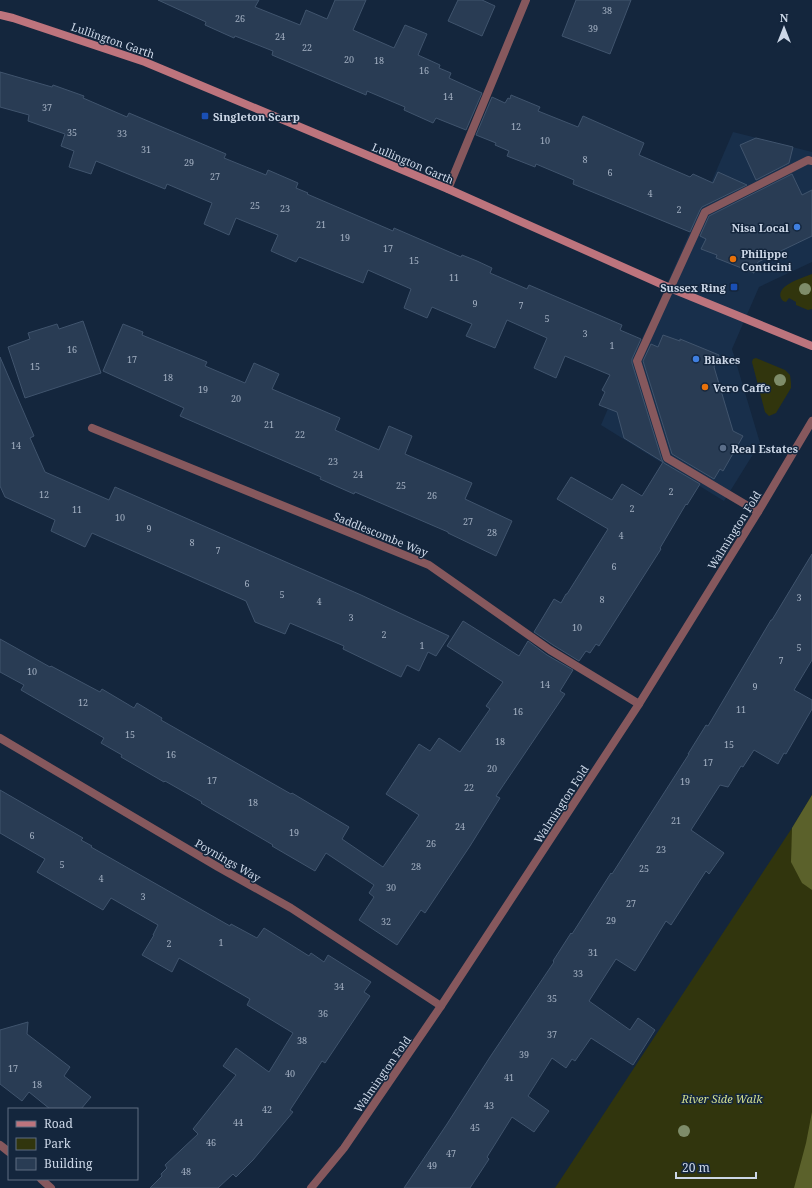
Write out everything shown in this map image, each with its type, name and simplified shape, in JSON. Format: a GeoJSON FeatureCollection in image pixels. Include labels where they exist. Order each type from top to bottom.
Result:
{"type":"FeatureCollection","features":[{"type":"Feature","properties":{"kind":"street"},"geometry":{"type":"LineString","coordinates":[[448,189],[526,0]]}},
{"type":"Feature","properties":{"kind":"street","name":"Lullington Garth"},"geometry":{"type":"LineString","coordinates":[[0,15],[145,62],[448,189],[670,288],[812,346]]}},
{"type":"Feature","properties":{"kind":"street"},"geometry":{"type":"LineString","coordinates":[[758,512],[667,458],[637,361],[705,212],[808,160],[812,161]]}},
{"type":"Feature","properties":{"kind":"street","name":"Walmington Fold"},"geometry":{"type":"LineString","coordinates":[[311,1188],[344,1148],[441,1006],[639,704],[758,512],[812,421]]}},
{"type":"Feature","properties":{"kind":"street","name":"Saddlescombe Way"},"geometry":{"type":"LineString","coordinates":[[92,428],[429,565],[550,650],[639,704]]}},
{"type":"Feature","properties":{"kind":"street","name":"Poynings Way"},"geometry":{"type":"LineString","coordinates":[[0,738],[291,908],[441,1006]]}},
{"type":"Feature","properties":{"kind":"street"},"geometry":{"type":"LineString","coordinates":[[0,1145],[8,1151]]}},
{"type":"Feature","properties":{"kind":"street"},"geometry":{"type":"LineString","coordinates":[[42,1180],[51,1188]]}},
{"type":"Feature","properties":{"kind":"shaded area"},"geometry":{"type":"Polygon","coordinates":[[[733,132],[812,152],[812,262],[759,287],[732,349],[760,443],[724,501],[601,425],[612,399],[651,320],[733,132]]]}},
{"type":"Feature","properties":{"kind":"green space"},"geometry":{"type":"Polygon","coordinates":[[[812,274],[812,309],[808,310],[796,305],[796,302],[789,298],[786,302],[783,301],[780,296],[784,287],[812,274]]]}},
{"type":"Feature","properties":{"kind":"green space"},"geometry":{"type":"Polygon","coordinates":[[[756,358],[785,370],[790,375],[791,388],[776,413],[769,416],[765,412],[752,362],[753,359],[756,358]]]}},
{"type":"Feature","properties":{"kind":"green space","name":"River Side Walk"},"geometry":{"type":"Polygon","coordinates":[[[812,795],[812,1188],[555,1188],[792,828],[812,795]]]}},
{"type":"Feature","properties":{"kind":"green space"},"geometry":{"type":"Polygon","coordinates":[[[812,795],[812,890],[802,883],[791,862],[792,828],[812,795]]]}},
{"type":"Feature","properties":{"kind":"green space"},"geometry":{"type":"Polygon","coordinates":[[[812,1112],[812,1188],[794,1188],[806,1143],[812,1112]]]}},
{"type":"Feature","properties":{"kind":"building"},"geometry":{"type":"Polygon","coordinates":[[[158,0],[259,0],[255,7],[300,25],[306,10],[327,19],[335,0],[366,0],[353,30],[394,48],[405,25],[427,34],[418,55],[440,65],[439,68],[451,73],[449,78],[482,93],[466,130],[436,118],[433,123],[404,110],[405,107],[367,91],[366,95],[272,55],[273,51],[235,36],[234,38],[205,25],[206,22],[158,0]]]}},
{"type":"Feature","properties":{"kind":"building"},"geometry":{"type":"Polygon","coordinates":[[[458,0],[482,0],[495,6],[482,36],[448,21],[458,0]]]}},
{"type":"Feature","properties":{"kind":"building"},"geometry":{"type":"Polygon","coordinates":[[[576,0],[631,0],[610,54],[562,36],[576,0]]]}},
{"type":"Feature","properties":{"kind":"building"},"geometry":{"type":"Polygon","coordinates":[[[0,72],[52,87],[53,85],[84,96],[83,98],[127,117],[129,113],[226,154],[224,158],[266,175],[268,170],[298,183],[296,188],[308,193],[307,194],[393,231],[394,228],[461,257],[462,255],[477,261],[492,268],[490,273],[527,289],[529,285],[622,325],[620,330],[641,339],[632,359],[632,363],[662,460],[664,463],[700,484],[687,505],[686,504],[660,548],[661,549],[599,646],[596,644],[590,653],[586,651],[579,661],[534,632],[554,599],[561,603],[608,529],[557,499],[571,477],[612,500],[622,484],[642,496],[663,462],[624,438],[617,412],[599,405],[605,392],[602,390],[610,375],[565,356],[556,378],[534,368],[547,338],[507,320],[495,348],[466,336],[472,324],[432,307],[427,318],[404,308],[411,289],[368,270],[363,283],[299,257],[296,262],[271,251],[278,235],[236,218],[229,235],[204,224],[212,203],[167,184],[165,189],[96,161],[91,174],[69,167],[74,151],[61,146],[65,134],[28,121],[29,115],[0,107],[0,72]]]}},
{"type":"Feature","properties":{"kind":"building"},"geometry":{"type":"Polygon","coordinates":[[[511,95],[540,107],[538,111],[578,127],[583,116],[644,143],[639,155],[690,177],[693,174],[713,183],[718,172],[747,185],[702,207],[690,232],[573,184],[574,180],[536,164],[535,167],[507,156],[509,151],[495,145],[496,143],[476,135],[492,97],[505,103],[508,98],[510,99],[511,95]]]}},
{"type":"Feature","properties":{"kind":"building"},"geometry":{"type":"Polygon","coordinates":[[[756,138],[793,147],[789,163],[756,180],[740,145],[756,138]]]}},
{"type":"Feature","properties":{"kind":"building"},"geometry":{"type":"Polygon","coordinates":[[[792,174],[802,195],[812,190],[812,236],[758,262],[754,273],[716,258],[717,255],[701,249],[706,239],[700,236],[709,216],[792,174]]]}},
{"type":"Feature","properties":{"kind":"building"},"geometry":{"type":"Polygon","coordinates":[[[83,321],[101,373],[25,398],[8,347],[30,339],[28,333],[57,324],[59,329],[83,321]]]}},
{"type":"Feature","properties":{"kind":"building"},"geometry":{"type":"Polygon","coordinates":[[[123,324],[143,332],[142,335],[207,362],[205,366],[245,383],[254,363],[279,374],[272,389],[340,418],[335,430],[379,450],[389,426],[412,436],[405,454],[472,483],[465,499],[512,521],[496,556],[448,532],[355,492],[354,494],[320,479],[321,477],[180,416],[184,408],[103,371],[123,324]]]}},
{"type":"Feature","properties":{"kind":"building"},"geometry":{"type":"Polygon","coordinates":[[[663,335],[680,341],[680,339],[719,355],[714,367],[733,431],[743,436],[723,471],[720,469],[714,479],[672,454],[643,361],[651,344],[658,347],[663,335]]]}},
{"type":"Feature","properties":{"kind":"building"},"geometry":{"type":"Polygon","coordinates":[[[0,357],[34,436],[30,438],[45,472],[109,500],[115,487],[361,595],[449,636],[436,656],[428,652],[419,671],[407,665],[401,677],[343,649],[344,646],[290,623],[285,634],[255,622],[246,601],[92,533],[85,547],[51,531],[55,520],[5,497],[0,486],[0,357]]]}},
{"type":"Feature","properties":{"kind":"building"},"geometry":{"type":"Polygon","coordinates":[[[812,554],[812,660],[794,690],[812,700],[812,709],[786,754],[784,753],[778,764],[754,750],[743,767],[741,766],[728,787],[720,785],[691,830],[724,853],[709,874],[706,871],[671,925],[666,921],[635,971],[616,959],[589,1001],[630,1030],[638,1018],[655,1030],[633,1065],[591,1038],[575,1061],[572,1059],[566,1068],[552,1058],[528,1096],[549,1111],[534,1132],[512,1117],[487,1157],[489,1159],[470,1188],[404,1188],[554,962],[553,961],[571,933],[572,934],[611,873],[612,874],[706,725],[708,726],[812,554]]]}},
{"type":"Feature","properties":{"kind":"building"},"geometry":{"type":"Polygon","coordinates":[[[463,621],[519,656],[528,641],[547,655],[573,670],[560,691],[565,694],[496,796],[500,798],[470,846],[425,913],[421,910],[397,945],[359,920],[374,897],[369,893],[374,885],[326,853],[315,871],[201,803],[202,802],[121,757],[122,755],[101,743],[104,738],[21,690],[24,685],[0,672],[0,639],[50,667],[51,666],[100,692],[102,689],[134,708],[137,703],[162,718],[161,720],[291,794],[292,793],[349,827],[342,839],[383,867],[419,815],[386,794],[419,744],[430,751],[439,738],[460,752],[490,709],[486,706],[503,682],[447,646],[463,621]]]}},
{"type":"Feature","properties":{"kind":"building"},"geometry":{"type":"Polygon","coordinates":[[[0,790],[83,838],[81,840],[92,846],[91,847],[230,926],[231,924],[257,938],[264,928],[309,956],[311,953],[324,962],[328,955],[371,982],[364,992],[370,996],[325,1063],[322,1061],[290,1110],[293,1112],[253,1160],[236,1177],[233,1174],[218,1188],[150,1188],[162,1176],[161,1174],[167,1168],[165,1165],[198,1134],[193,1129],[236,1075],[223,1066],[236,1048],[269,1072],[293,1033],[247,1005],[250,999],[179,958],[172,972],[142,955],[158,925],[111,898],[103,910],[37,872],[45,859],[0,833],[0,790]]]}},
{"type":"Feature","properties":{"kind":"building"},"geometry":{"type":"Polygon","coordinates":[[[28,1022],[27,1034],[70,1067],[64,1076],[91,1097],[82,1108],[49,1108],[29,1092],[22,1101],[0,1084],[0,1030],[28,1022]]]}},
{"type":"Feature","properties":{"kind":"place","name":"Singleton Scarp"},"geometry":{"type":"Point","coordinates":[205,116]}},
{"type":"Feature","properties":{"kind":"place","name":"Nisa Local"},"geometry":{"type":"Point","coordinates":[797,227]}},
{"type":"Feature","properties":{"kind":"place","name":"Philippe Conticini"},"geometry":{"type":"Point","coordinates":[733,259]}},
{"type":"Feature","properties":{"kind":"place","name":"Sussex Ring"},"geometry":{"type":"Point","coordinates":[734,287]}},
{"type":"Feature","properties":{"kind":"place","name":"Blakes"},"geometry":{"type":"Point","coordinates":[696,359]}},
{"type":"Feature","properties":{"kind":"place","name":"Vero Caffe"},"geometry":{"type":"Point","coordinates":[705,387]}},
{"type":"Feature","properties":{"kind":"place","name":"Real Estates"},"geometry":{"type":"Point","coordinates":[723,448]}}]}
